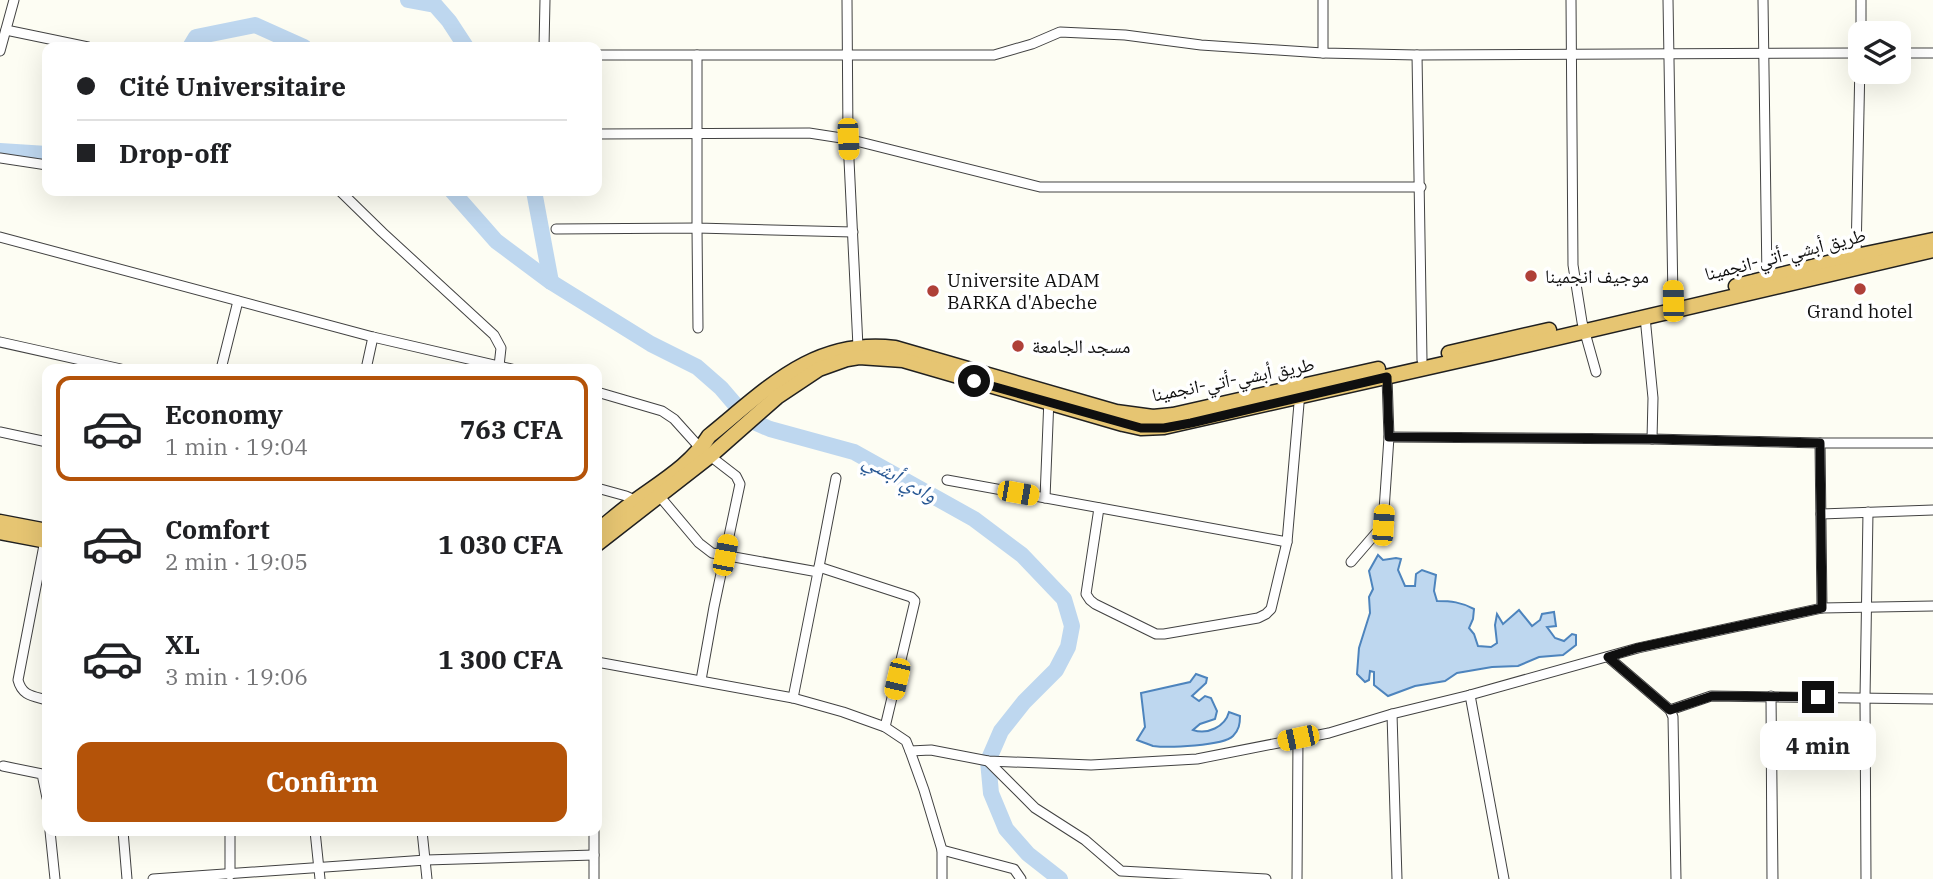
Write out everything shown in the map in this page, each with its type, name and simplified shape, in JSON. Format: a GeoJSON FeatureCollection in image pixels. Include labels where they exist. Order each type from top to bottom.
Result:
{"type":"FeatureCollection","features":[{"type":"Feature","properties":{"kind":"highway","name":"طريق أبشي-أتي-انجمينا"},"geometry":{"type":"LineString","coordinates":[[1583,327],[1673,301],[1767,284],[1856,256],[1933,240]]}},
{"type":"Feature","properties":{"kind":"highway"},"geometry":{"type":"LineString","coordinates":[[602,528],[656,493],[817,357],[858,347],[895,348],[1123,424],[1154,428],[1191,423],[1300,392],[1387,377],[1491,348],[1583,327],[1645,317],[1767,284],[1933,250]]}},
{"type":"Feature","properties":{"kind":"highway","name":"طريق أبشي-أتي-انجمينا"},"geometry":{"type":"LineString","coordinates":[[1300,392],[1422,360],[1491,348]]}},
{"type":"Feature","properties":{"kind":"highway"},"geometry":{"type":"LineString","coordinates":[[787,382],[847,359],[883,358],[903,360],[1049,398]]}},
{"type":"Feature","properties":{"kind":"highway"},"geometry":{"type":"LineString","coordinates":[[602,539],[639,504]]}},
{"type":"Feature","properties":{"kind":"highway"},"geometry":{"type":"LineString","coordinates":[[0,522],[42,535]]}},
{"type":"Feature","properties":{"kind":"highway"},"geometry":{"type":"LineString","coordinates":[[0,532],[42,536]]}},
{"type":"Feature","properties":{"kind":"street"},"geometry":{"type":"LineString","coordinates":[[0,51],[14,0]]}},
{"type":"Feature","properties":{"kind":"street"},"geometry":{"type":"LineString","coordinates":[[544,42],[545,0]]}},
{"type":"Feature","properties":{"kind":"street"},"geometry":{"type":"LineString","coordinates":[[847,0],[848,139],[858,347]]}},
{"type":"Feature","properties":{"kind":"street"},"geometry":{"type":"LineString","coordinates":[[1323,0],[1323,53]]}},
{"type":"Feature","properties":{"kind":"street"},"geometry":{"type":"LineString","coordinates":[[1571,0],[1573,265],[1583,327],[1596,372]]}},
{"type":"Feature","properties":{"kind":"street"},"geometry":{"type":"LineString","coordinates":[[1668,0],[1673,301]]}},
{"type":"Feature","properties":{"kind":"street"},"geometry":{"type":"LineString","coordinates":[[1763,0],[1767,284]]}},
{"type":"Feature","properties":{"kind":"street"},"geometry":{"type":"LineString","coordinates":[[1861,0],[1861,21]]}},
{"type":"Feature","properties":{"kind":"street"},"geometry":{"type":"LineString","coordinates":[[6,30],[64,42]]}},
{"type":"Feature","properties":{"kind":"street"},"geometry":{"type":"LineString","coordinates":[[602,55],[994,55],[1032,44],[1060,32],[1125,35],[1201,45],[1323,53],[1848,54]]}},
{"type":"Feature","properties":{"kind":"street"},"geometry":{"type":"LineString","coordinates":[[1911,53],[1933,52]]}},
{"type":"Feature","properties":{"kind":"street"},"geometry":{"type":"LineString","coordinates":[[697,55],[698,328]]}},
{"type":"Feature","properties":{"kind":"street"},"geometry":{"type":"LineString","coordinates":[[1417,55],[1422,360]]}},
{"type":"Feature","properties":{"kind":"street"},"geometry":{"type":"LineString","coordinates":[[1856,256],[1860,84]]}},
{"type":"Feature","properties":{"kind":"street"},"geometry":{"type":"LineString","coordinates":[[602,134],[809,133],[848,139],[1040,187],[1420,187]]}},
{"type":"Feature","properties":{"kind":"street"},"geometry":{"type":"LineString","coordinates":[[0,158],[42,164]]}},
{"type":"Feature","properties":{"kind":"street"},"geometry":{"type":"LineString","coordinates":[[345,196],[494,335],[501,348],[499,364]]}},
{"type":"Feature","properties":{"kind":"street"},"geometry":{"type":"LineString","coordinates":[[556,229],[698,228],[853,232]]}},
{"type":"Feature","properties":{"kind":"street"},"geometry":{"type":"LineString","coordinates":[[0,237],[373,337],[490,364]]}},
{"type":"Feature","properties":{"kind":"street"},"geometry":{"type":"LineString","coordinates":[[222,364],[238,301]]}},
{"type":"Feature","properties":{"kind":"street"},"geometry":{"type":"LineString","coordinates":[[1645,317],[1653,398],[1652,439]]}},
{"type":"Feature","properties":{"kind":"street"},"geometry":{"type":"LineString","coordinates":[[367,364],[373,337]]}},
{"type":"Feature","properties":{"kind":"street"},"geometry":{"type":"LineString","coordinates":[[0,342],[99,364]]}},
{"type":"Feature","properties":{"kind":"street"},"geometry":{"type":"LineString","coordinates":[[1351,562],[1383,525],[1389,437],[1387,377]]}},
{"type":"Feature","properties":{"kind":"street"},"geometry":{"type":"LineString","coordinates":[[1099,508],[1086,594],[1095,604],[1156,634],[1245,620],[1266,614],[1271,609],[1287,542],[1300,392]]}},
{"type":"Feature","properties":{"kind":"street"},"geometry":{"type":"LineString","coordinates":[[602,393],[662,411],[710,447],[740,484],[713,607],[701,680]]}},
{"type":"Feature","properties":{"kind":"street"},"geometry":{"type":"LineString","coordinates":[[1045,498],[1049,398]]}},
{"type":"Feature","properties":{"kind":"street"},"geometry":{"type":"LineString","coordinates":[[0,432],[42,441]]}},
{"type":"Feature","properties":{"kind":"street"},"geometry":{"type":"LineString","coordinates":[[1389,437],[1933,443]]}},
{"type":"Feature","properties":{"kind":"street"},"geometry":{"type":"LineString","coordinates":[[1820,443],[1822,608]]}},
{"type":"Feature","properties":{"kind":"street"},"geometry":{"type":"LineString","coordinates":[[793,698],[836,478]]}},
{"type":"Feature","properties":{"kind":"street"},"geometry":{"type":"LineString","coordinates":[[947,480],[1287,542]]}},
{"type":"Feature","properties":{"kind":"street"},"geometry":{"type":"LineString","coordinates":[[602,489],[626,496],[639,504]]}},
{"type":"Feature","properties":{"kind":"street"},"geometry":{"type":"LineString","coordinates":[[656,493],[712,554],[819,570],[911,597],[915,601],[885,727]]}},
{"type":"Feature","properties":{"kind":"street"},"geometry":{"type":"LineString","coordinates":[[1821,514],[1933,510]]}},
{"type":"Feature","properties":{"kind":"street"},"geometry":{"type":"LineString","coordinates":[[1866,879],[1868,512]]}},
{"type":"Feature","properties":{"kind":"street"},"geometry":{"type":"LineString","coordinates":[[42,562],[18,680],[24,694],[42,699]]}},
{"type":"Feature","properties":{"kind":"street"},"geometry":{"type":"LineString","coordinates":[[910,751],[931,750],[988,761],[1091,765],[1197,759],[1329,733],[1637,648],[1822,608],[1933,606]]}},
{"type":"Feature","properties":{"kind":"street"},"geometry":{"type":"LineString","coordinates":[[1608,657],[1670,710],[1673,716],[1676,879]]}},
{"type":"Feature","properties":{"kind":"street"},"geometry":{"type":"LineString","coordinates":[[602,663],[793,698],[885,727],[906,741],[910,751],[942,850],[942,879]]}},
{"type":"Feature","properties":{"kind":"street"},"geometry":{"type":"LineString","coordinates":[[1470,695],[1504,879]]}},
{"type":"Feature","properties":{"kind":"street"},"geometry":{"type":"LineString","coordinates":[[1670,710],[1712,696],[1933,699]]}},
{"type":"Feature","properties":{"kind":"street"},"geometry":{"type":"LineString","coordinates":[[1771,696],[1773,879]]}},
{"type":"Feature","properties":{"kind":"street"},"geometry":{"type":"LineString","coordinates":[[1392,714],[1397,879]]}},
{"type":"Feature","properties":{"kind":"street"},"geometry":{"type":"LineString","coordinates":[[1297,879],[1298,738]]}},
{"type":"Feature","properties":{"kind":"street"},"geometry":{"type":"LineString","coordinates":[[988,761],[1035,808],[1085,840],[1121,871],[1266,879]]}},
{"type":"Feature","properties":{"kind":"street"},"geometry":{"type":"LineString","coordinates":[[0,779],[1,766],[42,774]]}},
{"type":"Feature","properties":{"kind":"street"},"geometry":{"type":"LineString","coordinates":[[51,836],[55,879]]}},
{"type":"Feature","properties":{"kind":"street"},"geometry":{"type":"LineString","coordinates":[[123,836],[127,879]]}},
{"type":"Feature","properties":{"kind":"street"},"geometry":{"type":"LineString","coordinates":[[230,836],[234,876]]}},
{"type":"Feature","properties":{"kind":"street"},"geometry":{"type":"LineString","coordinates":[[316,836],[320,879]]}},
{"type":"Feature","properties":{"kind":"street"},"geometry":{"type":"LineString","coordinates":[[423,836],[427,879]]}},
{"type":"Feature","properties":{"kind":"street"},"geometry":{"type":"LineString","coordinates":[[594,836],[594,879]]}},
{"type":"Feature","properties":{"kind":"street"},"geometry":{"type":"LineString","coordinates":[[942,850],[1014,869],[1021,879]]}},
{"type":"Feature","properties":{"kind":"street"},"geometry":{"type":"LineString","coordinates":[[153,879],[234,876],[426,860],[594,855]]}},
{"type":"Feature","properties":{"kind":"water"},"geometry":{"type":"Polygon","coordinates":[[[1378,555],[1383,560],[1401,559],[1398,570],[1405,586],[1415,586],[1416,574],[1422,570],[1436,575],[1434,591],[1437,601],[1456,602],[1474,609],[1469,628],[1478,646],[1491,647],[1497,643],[1497,614],[1503,624],[1519,610],[1532,626],[1540,620],[1542,614],[1554,612],[1556,626],[1547,627],[1555,638],[1564,641],[1572,634],[1576,635],[1576,645],[1563,655],[1539,657],[1518,666],[1457,673],[1445,681],[1415,686],[1388,696],[1374,685],[1374,672],[1370,671],[1369,680],[1365,682],[1357,674],[1359,648],[1370,613],[1369,597],[1373,589],[1369,571],[1378,555]]]}},
{"type":"Feature","properties":{"kind":"water"},"geometry":{"type":"Polygon","coordinates":[[[1196,674],[1207,678],[1206,683],[1192,696],[1199,701],[1205,696],[1211,698],[1217,711],[1215,719],[1200,724],[1193,730],[1204,731],[1220,726],[1229,712],[1240,716],[1235,734],[1218,742],[1182,746],[1153,746],[1137,740],[1145,727],[1141,693],[1190,682],[1196,674]]]}},
{"type":"Feature","properties":{"kind":"waterway"},"geometry":{"type":"LineString","coordinates":[[408,0],[435,5],[463,42]]}},
{"type":"Feature","properties":{"kind":"waterway","name":"وادي أبشي"},"geometry":{"type":"LineString","coordinates":[[193,42],[196,37],[255,25],[293,42]]}},
{"type":"Feature","properties":{"kind":"waterway","name":"وادي أبشي"},"geometry":{"type":"LineString","coordinates":[[0,151],[42,154]]}},
{"type":"Feature","properties":{"kind":"waterway","name":"وادي أبشي"},"geometry":{"type":"LineString","coordinates":[[456,196],[496,241],[551,282],[651,344],[697,367],[721,388],[745,416],[770,429],[854,452],[974,519],[1022,555],[1064,599],[1072,626],[1068,647],[1056,670],[1024,702],[1001,731],[988,761],[991,793],[1006,829],[1028,854],[1060,879]]}},
{"type":"Feature","properties":{"kind":"waterway"},"geometry":{"type":"LineString","coordinates":[[535,196],[551,282]]}},
{"type":"Feature","properties":{"kind":"place","name":"موجيف انجمينا"},"geometry":{"type":"Point","coordinates":[1531,276]}},
{"type":"Feature","properties":{"kind":"place","name":"Grand hotel"},"geometry":{"type":"Point","coordinates":[1860,289]}},
{"type":"Feature","properties":{"kind":"place","name":"Universite ADAM BARKA d'Abeche"},"geometry":{"type":"Point","coordinates":[933,291]}},
{"type":"Feature","properties":{"kind":"place","name":"مسجد الجامعة"},"geometry":{"type":"Point","coordinates":[1018,346]}},
{"type":"Feature","properties":{"kind":"route"},"geometry":{"type":"LineString","coordinates":[[974,381],[1141,428],[1164,428],[1191,423],[1387,377],[1389,437],[1820,443],[1822,608],[1637,648],[1608,657],[1670,710],[1712,696],[1818,697]]}}]}
